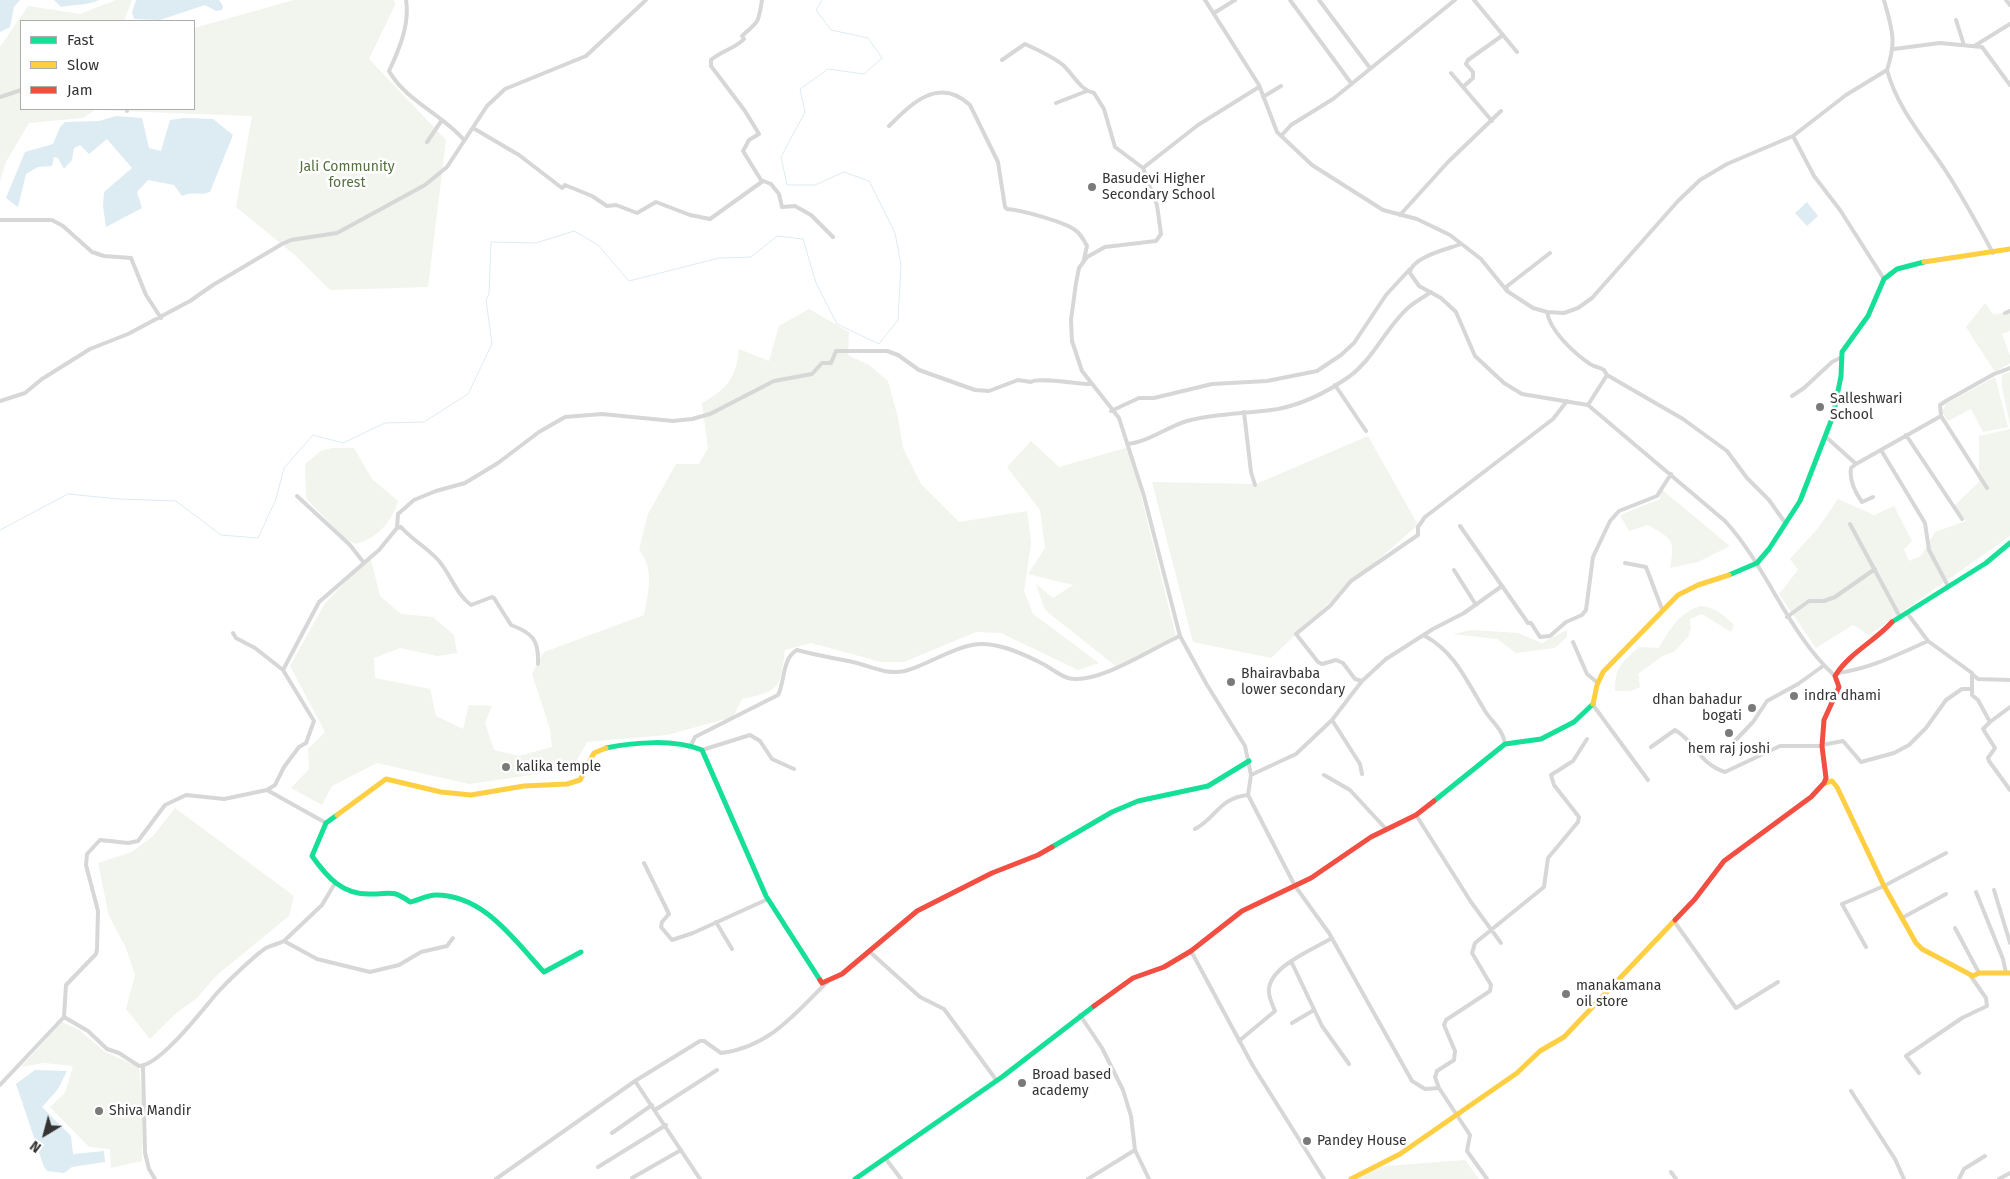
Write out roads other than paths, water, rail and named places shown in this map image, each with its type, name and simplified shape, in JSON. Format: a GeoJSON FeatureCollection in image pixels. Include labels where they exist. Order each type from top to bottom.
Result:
{"type":"FeatureCollection","features":[{"type":"Feature","properties":{"kind":"street"},"geometry":{"type":"LineString","coordinates":[[406,0],[406,19],[400,48],[389,71],[402,89],[464,140]]}},
{"type":"Feature","properties":{"kind":"street"},"geometry":{"type":"LineString","coordinates":[[0,402],[25,393],[42,379],[90,349],[161,318],[282,244],[291,240],[337,233],[424,185],[448,167],[487,106],[505,89],[586,56],[646,0]]}},
{"type":"Feature","properties":{"kind":"street"},"geometry":{"type":"LineString","coordinates":[[762,0],[760,18],[754,27],[742,36],[744,39],[711,60],[716,73],[746,111],[759,134],[748,140],[743,151],[757,175],[771,184],[779,194],[782,207],[795,206],[812,215],[833,237]]}},
{"type":"Feature","properties":{"kind":"street"},"geometry":{"type":"LineString","coordinates":[[1205,0],[1259,87],[1276,132],[1297,152],[1327,176],[1383,210],[1434,226],[1482,259],[1507,292],[1533,308],[1548,312],[1564,313],[1578,308],[1592,298],[1678,201],[1700,180],[1727,164],[1793,136],[1846,95],[1887,70]]}},
{"type":"Feature","properties":{"kind":"street"},"geometry":{"type":"LineString","coordinates":[[1214,13],[1235,0]]}},
{"type":"Feature","properties":{"kind":"street"},"geometry":{"type":"LineString","coordinates":[[1290,0],[1351,83]]}},
{"type":"Feature","properties":{"kind":"street"},"geometry":{"type":"LineString","coordinates":[[1319,0],[1370,68]]}},
{"type":"Feature","properties":{"kind":"street"},"geometry":{"type":"LineString","coordinates":[[1282,136],[1292,125],[1333,99],[1455,0]]}},
{"type":"Feature","properties":{"kind":"street"},"geometry":{"type":"LineString","coordinates":[[1474,0],[1517,52]]}},
{"type":"Feature","properties":{"kind":"street"},"geometry":{"type":"LineString","coordinates":[[1884,0],[1893,34],[1894,49],[1887,70],[1891,86],[1918,132],[1949,175],[1993,253]]}},
{"type":"Feature","properties":{"kind":"street"},"geometry":{"type":"LineString","coordinates":[[2006,0],[2010,5]]}},
{"type":"Feature","properties":{"kind":"street"},"geometry":{"type":"LineString","coordinates":[[1956,20],[1964,45]]}},
{"type":"Feature","properties":{"kind":"street"},"geometry":{"type":"LineString","coordinates":[[1976,45],[2010,24]]}},
{"type":"Feature","properties":{"kind":"street"},"geometry":{"type":"LineString","coordinates":[[1463,87],[1473,78],[1473,72],[1466,64],[1468,60],[1503,35]]}},
{"type":"Feature","properties":{"kind":"street"},"geometry":{"type":"LineString","coordinates":[[1894,49],[1940,43],[1976,45],[1982,47],[1990,56],[2010,84]]}},
{"type":"Feature","properties":{"kind":"street"},"geometry":{"type":"LineString","coordinates":[[1002,60],[1024,44],[1043,52],[1062,65],[1087,92]]}},
{"type":"Feature","properties":{"kind":"street"},"geometry":{"type":"LineString","coordinates":[[1451,73],[1492,121]]}},
{"type":"Feature","properties":{"kind":"street"},"geometry":{"type":"LineString","coordinates":[[1263,97],[1281,86]]}},
{"type":"Feature","properties":{"kind":"street"},"geometry":{"type":"LineString","coordinates":[[1142,168],[1198,125],[1259,87]]}},
{"type":"Feature","properties":{"kind":"street"},"geometry":{"type":"LineString","coordinates":[[0,97],[20,90]]}},
{"type":"Feature","properties":{"kind":"street"},"geometry":{"type":"LineString","coordinates":[[1056,103],[1087,92],[1094,93],[1100,100],[1116,147],[1142,168],[1157,205],[1161,234],[1156,241],[1104,247],[1091,253],[1083,262]]}},
{"type":"Feature","properties":{"kind":"street"},"geometry":{"type":"LineString","coordinates":[[889,126],[926,94],[941,93],[962,98],[970,105],[998,162],[1005,207],[1067,225],[1075,229],[1087,246],[1076,283],[1072,341],[1082,371],[1111,411],[1119,418],[1164,567],[1180,636],[1207,685],[1239,734],[1249,761],[1251,775],[1248,795],[1295,886],[1332,938],[1412,1081],[1425,1090],[1439,1088]]}},
{"type":"Feature","properties":{"kind":"street"},"geometry":{"type":"LineString","coordinates":[[1400,215],[1448,162],[1502,111]]}},
{"type":"Feature","properties":{"kind":"street"},"geometry":{"type":"LineString","coordinates":[[427,142],[442,120]]}},
{"type":"Feature","properties":{"kind":"street"},"geometry":{"type":"LineString","coordinates":[[472,128],[519,156],[562,188],[565,185],[592,196],[607,206],[616,205],[637,213],[656,202],[690,215],[710,219],[764,181]]}},
{"type":"Feature","properties":{"kind":"street"},"geometry":{"type":"LineString","coordinates":[[1793,136],[1814,176],[1840,210],[1884,279]]}},
{"type":"Feature","properties":{"kind":"street"},"geometry":{"type":"LineString","coordinates":[[0,220],[52,220],[92,252],[104,256],[131,258],[146,295],[161,318]]}},
{"type":"Feature","properties":{"kind":"street"},"geometry":{"type":"LineString","coordinates":[[1111,411],[1139,398],[1154,398],[1212,384],[1267,381],[1317,371],[1341,355],[1354,343],[1386,295],[1410,269],[1428,256],[1461,244]]}},
{"type":"Feature","properties":{"kind":"street"},"geometry":{"type":"LineString","coordinates":[[855,1179],[997,1081],[1080,1015],[1136,976],[1164,967],[1191,951],[1242,911],[1317,875],[1386,829],[1416,815],[1505,744],[1542,739],[1574,722],[1593,705],[1598,683],[1604,672],[1662,609],[1678,595],[1698,585],[1740,571],[1757,562],[1786,524],[1800,501],[1837,400],[1842,352],[1868,316],[1884,279],[1897,269],[1912,264],[2010,249]]}},
{"type":"Feature","properties":{"kind":"street"},"geometry":{"type":"LineString","coordinates":[[1507,292],[1506,287],[1550,253]]}},
{"type":"Feature","properties":{"kind":"street"},"geometry":{"type":"LineString","coordinates":[[1410,269],[1414,281],[1456,312],[1475,356],[1504,383],[1522,394],[1588,405],[1725,521],[1743,540],[1787,617],[1811,653],[1823,666],[1836,674],[1861,670],[1884,662],[1928,641]]}},
{"type":"Feature","properties":{"kind":"street"},"geometry":{"type":"LineString","coordinates":[[1127,444],[1144,440],[1160,430],[1186,421],[1218,414],[1299,404],[1357,371],[1374,353],[1408,308],[1431,292]]}},
{"type":"Feature","properties":{"kind":"street"},"geometry":{"type":"LineString","coordinates":[[1548,312],[1549,321],[1589,364],[1604,370],[1607,374],[1683,419],[1727,450],[1747,478],[1770,500],[1786,524]]}},
{"type":"Feature","properties":{"kind":"street"},"geometry":{"type":"LineString","coordinates":[[283,670],[319,602],[364,563],[397,528],[398,514],[409,502],[436,490],[465,483],[498,463],[539,432],[565,418],[602,414],[673,421],[692,419],[710,414],[774,381],[812,374],[822,364],[831,363],[836,351],[887,352],[898,355],[920,370],[975,390],[989,391],[1018,380],[1030,382],[1034,379],[1048,379],[1071,384],[1090,384]]}},
{"type":"Feature","properties":{"kind":"street"},"geometry":{"type":"LineString","coordinates":[[1792,396],[1804,388],[1827,366],[1840,358]]}},
{"type":"Feature","properties":{"kind":"street"},"geometry":{"type":"LineString","coordinates":[[1987,488],[1941,416],[1940,405],[1994,374],[2010,368]]}},
{"type":"Feature","properties":{"kind":"street"},"geometry":{"type":"LineString","coordinates":[[1588,405],[1607,374]]}},
{"type":"Feature","properties":{"kind":"street"},"geometry":{"type":"LineString","coordinates":[[1334,385],[1366,431]]}},
{"type":"Feature","properties":{"kind":"street"},"geometry":{"type":"LineString","coordinates":[[1362,681],[1354,679],[1343,663],[1336,660],[1322,664],[1318,662],[1296,634],[1330,606],[1351,581],[1418,535],[1418,527],[1426,517],[1553,419],[1567,401]]}},
{"type":"Feature","properties":{"kind":"street"},"geometry":{"type":"LineString","coordinates":[[1244,412],[1251,472],[1255,485]]}},
{"type":"Feature","properties":{"kind":"street"},"geometry":{"type":"LineString","coordinates":[[1873,497],[1862,502],[1850,477],[1851,468],[1941,416]]}},
{"type":"Feature","properties":{"kind":"street"},"geometry":{"type":"LineString","coordinates":[[1825,436],[1856,464]]}},
{"type":"Feature","properties":{"kind":"street"},"geometry":{"type":"LineString","coordinates":[[1906,436],[1962,519]]}},
{"type":"Feature","properties":{"kind":"street"},"geometry":{"type":"LineString","coordinates":[[1881,450],[1925,523],[1929,550],[1948,586]]}},
{"type":"Feature","properties":{"kind":"street"},"geometry":{"type":"LineString","coordinates":[[1460,526],[1528,623],[1531,623],[1540,637],[1550,636],[1566,622],[1582,615],[1586,610],[1593,557],[1610,521],[1619,511],[1657,496],[1671,474]]}},
{"type":"Feature","properties":{"kind":"street"},"geometry":{"type":"LineString","coordinates":[[297,496],[350,545],[364,563]]}},
{"type":"Feature","properties":{"kind":"street"},"geometry":{"type":"LineString","coordinates":[[1850,524],[1900,617]]}},
{"type":"Feature","properties":{"kind":"street"},"geometry":{"type":"LineString","coordinates":[[397,528],[401,527],[440,562],[464,599],[471,605],[492,597],[494,598],[510,625],[526,630],[534,640],[538,652],[538,664]]}},
{"type":"Feature","properties":{"kind":"street"},"geometry":{"type":"LineString","coordinates":[[1351,1179],[1400,1154],[1517,1073],[1540,1051],[1564,1037],[1695,899],[1724,861],[1811,798],[1824,783],[1826,778],[1822,746],[1824,720],[1839,687],[1836,674],[1843,663],[1900,617],[1996,556],[2010,543]]}},
{"type":"Feature","properties":{"kind":"street"},"geometry":{"type":"LineString","coordinates":[[1625,563],[1646,567],[1662,609]]}},
{"type":"Feature","properties":{"kind":"street"},"geometry":{"type":"LineString","coordinates":[[1787,617],[1809,601],[1824,601],[1834,597],[1875,569]]}},
{"type":"Feature","properties":{"kind":"street"},"geometry":{"type":"LineString","coordinates":[[1454,570],[1476,605]]}},
{"type":"Feature","properties":{"kind":"street"},"geometry":{"type":"LineString","coordinates":[[1251,775],[1296,754],[1332,720],[1362,681],[1386,659],[1476,605],[1502,586]]}},
{"type":"Feature","properties":{"kind":"street"},"geometry":{"type":"LineString","coordinates":[[1907,613],[1928,641],[1978,679],[2010,680]]}},
{"type":"Feature","properties":{"kind":"street"},"geometry":{"type":"LineString","coordinates":[[0,1085],[64,1017],[66,985],[96,954],[98,911],[86,865],[87,854],[91,848],[100,840],[128,843],[138,841],[164,805],[186,795],[224,799],[267,790],[275,785],[284,767],[300,747],[306,743],[314,720],[283,670],[233,634]]}},
{"type":"Feature","properties":{"kind":"street"},"geometry":{"type":"LineString","coordinates":[[691,745],[695,737],[778,695],[782,688],[790,656],[797,650],[856,663],[886,672],[916,667],[932,659],[978,644],[997,645],[1045,665],[1069,678],[1120,667],[1180,636]]}},
{"type":"Feature","properties":{"kind":"street"},"geometry":{"type":"LineString","coordinates":[[1424,636],[1443,648],[1460,668],[1483,708],[1502,732],[1505,744]]}},
{"type":"Feature","properties":{"kind":"street"},"geometry":{"type":"LineString","coordinates":[[1573,642],[1587,674],[1598,683]]}},
{"type":"Feature","properties":{"kind":"street"},"geometry":{"type":"LineString","coordinates":[[1730,746],[1753,722],[1766,701],[1798,684],[1823,666]]}},
{"type":"Feature","properties":{"kind":"street"},"geometry":{"type":"LineString","coordinates":[[1972,674],[1972,696],[1978,700],[1990,722]]}},
{"type":"Feature","properties":{"kind":"street"},"geometry":{"type":"LineString","coordinates":[[1651,747],[1675,730],[1684,736],[1703,760],[1714,768],[1725,772],[1780,746],[1822,746],[1843,741],[1861,762],[1894,753],[1913,742],[1952,695],[1962,689],[1971,689]]}},
{"type":"Feature","properties":{"kind":"street"},"geometry":{"type":"LineString","coordinates":[[1593,705],[1648,780]]}},
{"type":"Feature","properties":{"kind":"street"},"geometry":{"type":"LineString","coordinates":[[2010,707],[1983,729],[1995,748],[1988,758],[1989,761],[2010,790]]}},
{"type":"Feature","properties":{"kind":"street"},"geometry":{"type":"LineString","coordinates":[[1332,720],[1360,764],[1362,774]]}},
{"type":"Feature","properties":{"kind":"street"},"geometry":{"type":"LineString","coordinates":[[702,750],[750,735],[760,741],[772,759],[794,769]]}},
{"type":"Feature","properties":{"kind":"street"},"geometry":{"type":"LineString","coordinates":[[1487,1179],[1467,1151],[1470,1135],[1439,1088],[1435,1077],[1438,1071],[1454,1060],[1455,1051],[1444,1025],[1446,1020],[1490,990],[1491,985],[1472,953],[1475,943],[1544,887],[1548,858],[1578,822],[1579,818],[1554,785],[1551,775],[1573,761],[1587,739]]}},
{"type":"Feature","properties":{"kind":"street"},"geometry":{"type":"LineString","coordinates":[[580,952],[544,972],[508,931],[473,904],[456,897],[435,895],[410,902],[396,892],[362,894],[334,885],[312,856],[326,824],[386,778],[410,785],[472,795],[520,785],[575,783],[583,776],[594,752],[602,749],[644,744],[691,745],[702,750],[768,899],[818,979],[822,983],[827,982]]}},
{"type":"Feature","properties":{"kind":"street"},"geometry":{"type":"LineString","coordinates":[[496,1179],[635,1081],[700,1041],[704,1041],[721,1053],[739,1051],[754,1045],[790,1020],[827,982],[870,952],[905,919],[917,911],[992,873],[1038,855],[1112,812],[1138,801],[1208,786],[1249,761]]}},
{"type":"Feature","properties":{"kind":"street"},"geometry":{"type":"LineString","coordinates":[[1324,775],[1350,790],[1386,829]]}},
{"type":"Feature","properties":{"kind":"street"},"geometry":{"type":"LineString","coordinates":[[1824,783],[1832,781],[1837,787],[1884,886],[1922,950],[1953,964],[1970,975],[1986,998],[1987,1006],[1962,1018],[1906,1056],[1919,1073]]}},
{"type":"Feature","properties":{"kind":"street"},"geometry":{"type":"LineString","coordinates":[[267,790],[326,824]]}},
{"type":"Feature","properties":{"kind":"street"},"geometry":{"type":"LineString","coordinates":[[1195,829],[1223,803],[1238,796],[1248,795]]}},
{"type":"Feature","properties":{"kind":"street"},"geometry":{"type":"LineString","coordinates":[[1416,815],[1501,943]]}},
{"type":"Feature","properties":{"kind":"street"},"geometry":{"type":"LineString","coordinates":[[1866,947],[1842,904],[1884,886],[1946,853]]}},
{"type":"Feature","properties":{"kind":"street"},"geometry":{"type":"LineString","coordinates":[[644,863],[669,914],[662,922],[661,927],[670,938],[675,940],[768,899]]}},
{"type":"Feature","properties":{"kind":"street"},"geometry":{"type":"LineString","coordinates":[[64,1017],[88,1031],[107,1049],[119,1053],[139,1066],[143,1066],[158,1058],[218,992],[265,949],[284,941],[322,905],[334,885]]}},
{"type":"Feature","properties":{"kind":"street"},"geometry":{"type":"LineString","coordinates":[[1994,890],[2010,943]]}},
{"type":"Feature","properties":{"kind":"street"},"geometry":{"type":"LineString","coordinates":[[1970,975],[1979,973],[2008,973],[1976,892]]}},
{"type":"Feature","properties":{"kind":"street"},"geometry":{"type":"LineString","coordinates":[[1902,918],[1946,894]]}},
{"type":"Feature","properties":{"kind":"street"},"geometry":{"type":"LineString","coordinates":[[1674,921],[1736,1008],[1778,982]]}},
{"type":"Feature","properties":{"kind":"street"},"geometry":{"type":"LineString","coordinates":[[716,922],[732,950]]}},
{"type":"Feature","properties":{"kind":"street"},"geometry":{"type":"LineString","coordinates":[[1955,928],[1979,973]]}},
{"type":"Feature","properties":{"kind":"street"},"geometry":{"type":"LineString","coordinates":[[284,941],[317,959],[370,972],[399,966],[421,952],[447,946],[453,938]]}},
{"type":"Feature","properties":{"kind":"street"},"geometry":{"type":"LineString","coordinates":[[1239,1040],[1275,1011],[1269,992],[1271,979],[1291,961],[1332,938]]}},
{"type":"Feature","properties":{"kind":"street"},"geometry":{"type":"LineString","coordinates":[[1191,951],[1253,1066],[1324,1179]]}},
{"type":"Feature","properties":{"kind":"street"},"geometry":{"type":"LineString","coordinates":[[870,952],[920,997],[944,1009],[997,1081]]}},
{"type":"Feature","properties":{"kind":"street"},"geometry":{"type":"LineString","coordinates":[[1291,961],[1314,1010],[1349,1064]]}},
{"type":"Feature","properties":{"kind":"street"},"geometry":{"type":"LineString","coordinates":[[1292,1023],[1314,1010]]}},
{"type":"Feature","properties":{"kind":"street"},"geometry":{"type":"LineString","coordinates":[[1080,1015],[1102,1048],[1123,1090],[1133,1127],[1136,1150],[1148,1179]]}},
{"type":"Feature","properties":{"kind":"street"},"geometry":{"type":"LineString","coordinates":[[143,1066],[145,1153],[149,1169],[155,1179]]}},
{"type":"Feature","properties":{"kind":"street"},"geometry":{"type":"LineString","coordinates":[[656,1110],[717,1070]]}},
{"type":"Feature","properties":{"kind":"street"},"geometry":{"type":"LineString","coordinates":[[635,1081],[666,1125],[700,1179]]}},
{"type":"Feature","properties":{"kind":"street"},"geometry":{"type":"LineString","coordinates":[[1851,1091],[1895,1159],[1904,1179]]}},
{"type":"Feature","properties":{"kind":"street"},"geometry":{"type":"LineString","coordinates":[[612,1133],[652,1105]]}},
{"type":"Feature","properties":{"kind":"street"},"geometry":{"type":"LineString","coordinates":[[598,1167],[666,1125]]}},
{"type":"Feature","properties":{"kind":"street"},"geometry":{"type":"LineString","coordinates":[[632,1178],[681,1150]]}},
{"type":"Feature","properties":{"kind":"street"},"geometry":{"type":"LineString","coordinates":[[1088,1179],[1136,1150]]}},
{"type":"Feature","properties":{"kind":"street"},"geometry":{"type":"LineString","coordinates":[[1959,1179],[1964,1169],[1985,1156]]}},
{"type":"Feature","properties":{"kind":"street"},"geometry":{"type":"LineString","coordinates":[[886,1159],[901,1179]]}},
{"type":"Feature","properties":{"kind":"street"},"geometry":{"type":"LineString","coordinates":[[1672,1172],[1676,1179]]}},
{"type":"Feature","properties":{"kind":"street"},"geometry":{"type":"LineString","coordinates":[[1999,1179],[2010,1173]]}},
{"type":"Feature","properties":{"kind":"waterway"},"geometry":{"type":"LineString","coordinates":[[0,530],[68,494],[119,499],[176,501],[221,535],[258,538],[276,499],[284,468],[313,435],[343,443],[385,423],[424,422],[468,394],[492,344],[486,300],[489,294],[491,242],[536,243],[574,231],[598,245],[629,281],[719,258],[751,257],[777,236],[803,239],[816,283],[837,324],[879,344],[898,320],[901,264],[895,233],[869,181],[844,172],[815,185],[787,185],[781,157],[805,112],[800,89],[828,69],[864,74],[882,58],[868,38],[831,30],[816,10],[822,0]]}},
{"type":"Feature","properties":{"kind":"place","name":"Basudevi Higher Secondary School"},"geometry":{"type":"Point","coordinates":[1092,187]}},
{"type":"Feature","properties":{"kind":"place","name":"Salleshwari School"},"geometry":{"type":"Point","coordinates":[1820,407]}},
{"type":"Feature","properties":{"kind":"place","name":"Bhairavbaba lower secondary"},"geometry":{"type":"Point","coordinates":[1231,682]}},
{"type":"Feature","properties":{"kind":"place","name":"indra dhami"},"geometry":{"type":"Point","coordinates":[1794,696]}},
{"type":"Feature","properties":{"kind":"place","name":"dhan bahadur bogati"},"geometry":{"type":"Point","coordinates":[1752,708]}},
{"type":"Feature","properties":{"kind":"place","name":"hem raj joshi"},"geometry":{"type":"Point","coordinates":[1729,733]}},
{"type":"Feature","properties":{"kind":"place","name":"kalika temple"},"geometry":{"type":"Point","coordinates":[506,767]}},
{"type":"Feature","properties":{"kind":"place","name":"manakamana oil store"},"geometry":{"type":"Point","coordinates":[1566,994]}},
{"type":"Feature","properties":{"kind":"place","name":"Broad based academy"},"geometry":{"type":"Point","coordinates":[1022,1083]}},
{"type":"Feature","properties":{"kind":"place","name":"Shiva Mandir"},"geometry":{"type":"Point","coordinates":[99,1111]}},
{"type":"Feature","properties":{"kind":"place","name":"Pandey House"},"geometry":{"type":"Point","coordinates":[1307,1141]}},
{"type":"Feature","properties":{"kind":"park label","name":"Jali Community forest"},"geometry":{"type":"Point","coordinates":[347,176]}}]}
